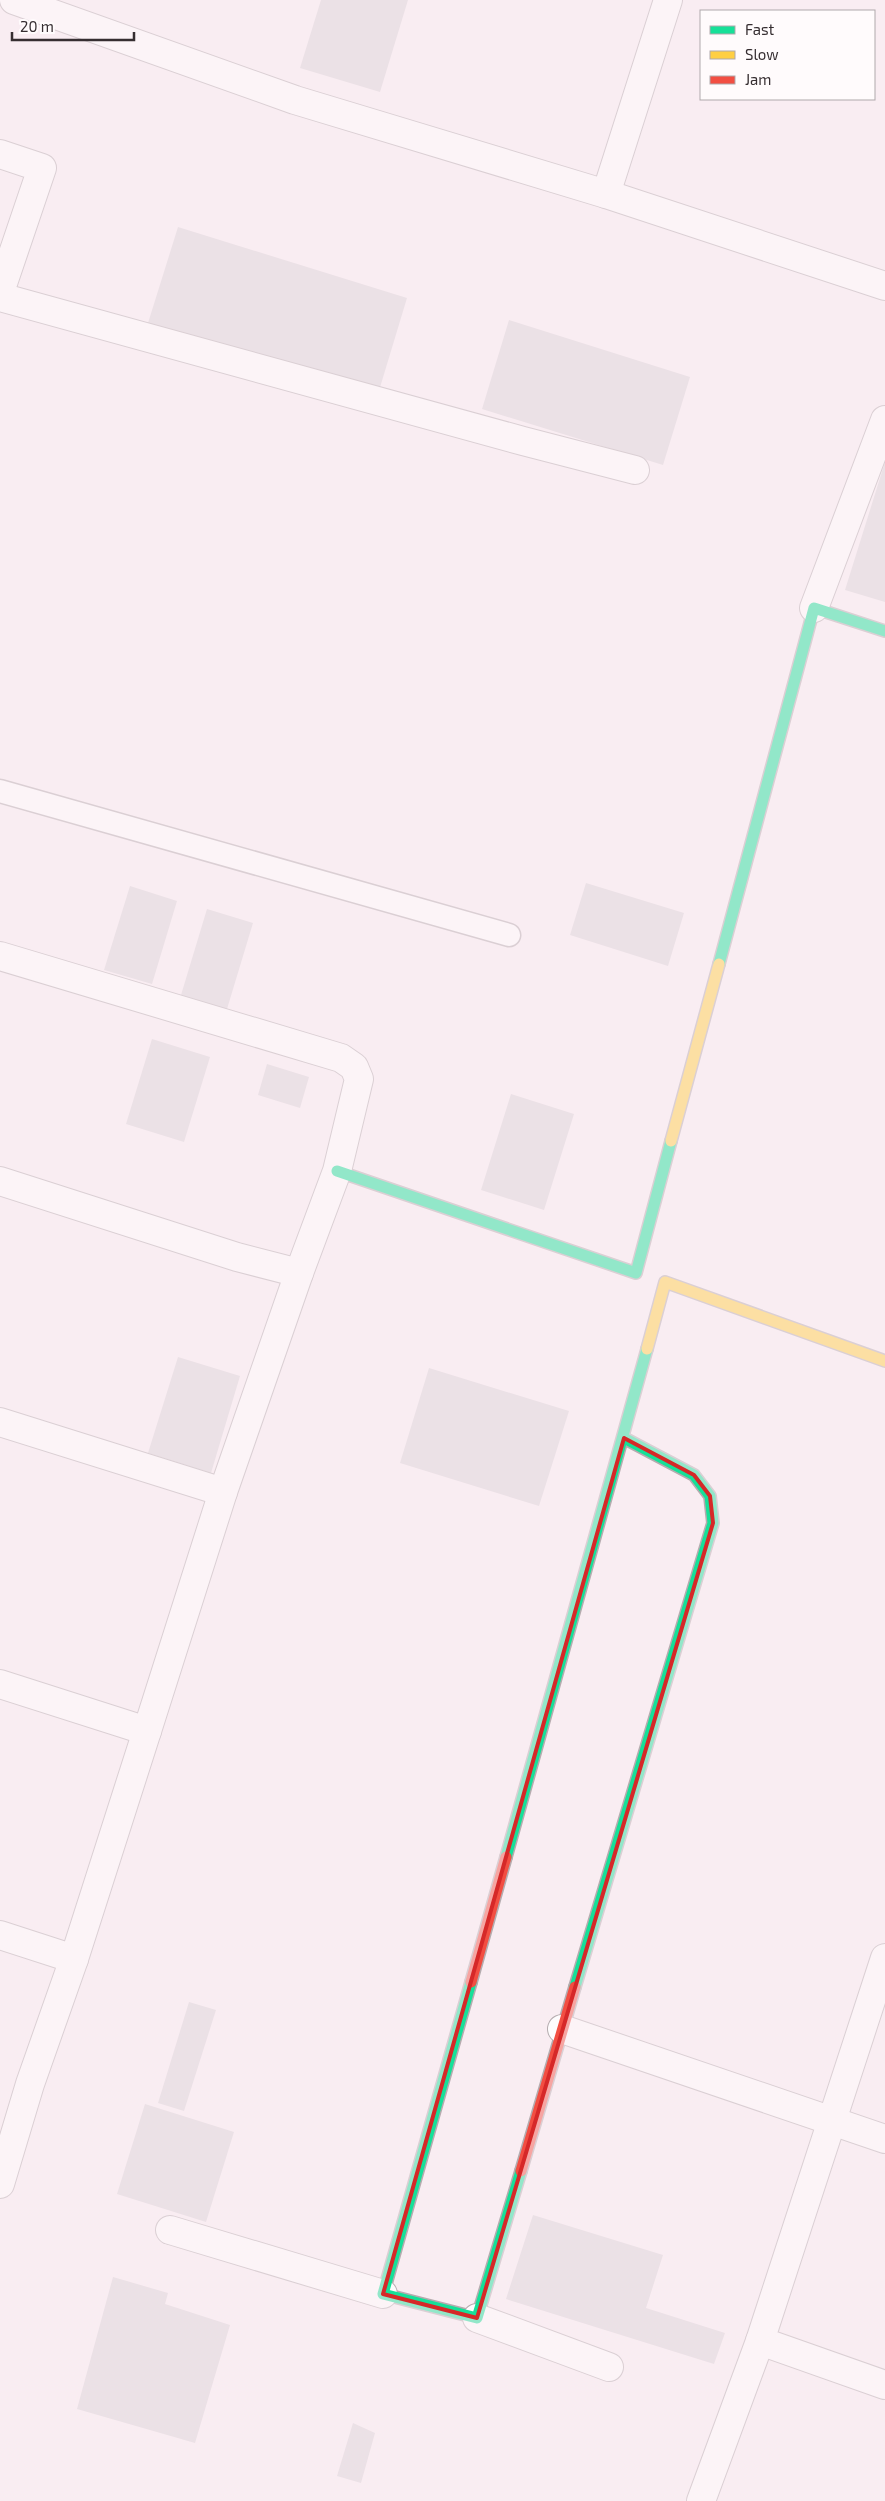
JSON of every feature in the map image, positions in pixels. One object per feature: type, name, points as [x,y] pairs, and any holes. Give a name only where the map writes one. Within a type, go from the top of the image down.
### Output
[{"type":"street","points":[[14,0],[295,100],[606,194],[885,286]]},
{"type":"street","points":[[606,194],[668,0]]},
{"type":"street","points":[[0,154],[42,168],[0,292]]},
{"type":"street","points":[[0,297],[635,470]]},
{"type":"street","points":[[636,1273],[814,608],[885,420]]},
{"type":"street","points":[[814,608],[885,631]]},
{"type":"street","points":[[0,956],[341,1058],[354,1067],[360,1079],[337,1171],[299,1273],[223,1492],[74,1959],[30,2084],[1,2175]]},
{"type":"street","points":[[337,1171],[664,1282],[885,1361]]},
{"type":"street","points":[[0,1181],[237,1257],[299,1273]]},
{"type":"street","points":[[383,2294],[624,1438],[664,1282]]},
{"type":"street","points":[[0,1422],[223,1492]]},
{"type":"street","points":[[477,2318],[713,1523],[710,1496],[694,1475],[624,1438]]},
{"type":"street","points":[[0,1684],[146,1731]]},
{"type":"street","points":[[0,1936],[74,1959]]},
{"type":"street","points":[[701,2501],[760,2341],[885,1958]]},
{"type":"street","points":[[562,2029],[885,2139]]},
{"type":"street","points":[[170,2230],[383,2294],[477,2318],[609,2367]]},
{"type":"street","points":[[760,2341],[885,2385]]},
{"type":"lane","points":[[0,791],[509,935]]},
{"type":"highlighted area","points":[[624,1438],[694,1475],[710,1496],[713,1523],[477,2318],[383,2294]]},
{"type":"building","points":[[321,0],[408,0],[380,92],[300,68]]},
{"type":"building","points":[[178,227],[407,298],[378,394],[148,323]]},
{"type":"building","points":[[509,320],[690,377],[663,465],[482,409]]},
{"type":"building","points":[[885,462],[885,602],[845,590]]},
{"type":"building","points":[[586,883],[684,913],[668,966],[570,935]]},
{"type":"building","points":[[130,886],[177,901],[152,984],[104,970]]},
{"type":"building","points":[[207,909],[253,923],[227,1009],[181,995]]},
{"type":"building","points":[[152,1039],[210,1057],[184,1142],[126,1124]]},
{"type":"building","points":[[267,1064],[309,1077],[300,1108],[258,1095]]},
{"type":"building","points":[[511,1094],[574,1114],[544,1210],[481,1190]]},
{"type":"building","points":[[178,1357],[240,1376],[211,1473],[148,1453]]},
{"type":"building","points":[[429,1368],[569,1411],[539,1506],[400,1463]]},
{"type":"building","points":[[189,2002],[216,2010],[184,2111],[158,2103]]},
{"type":"building","points":[[145,2104],[234,2132],[206,2222],[117,2194]]},
{"type":"building","points":[[533,2215],[663,2255],[646,2308],[725,2333],[714,2364],[506,2299]]},
{"type":"building","points":[[113,2277],[168,2293],[165,2304],[230,2325],[195,2443],[77,2409]]},
{"type":"building","points":[[353,2423],[375,2433],[361,2483],[337,2476]]},
{"type":"traffic: fast","points":[[719,964],[814,608],[885,631]]},
{"type":"traffic: fast","points":[[337,1171],[636,1273],[671,1141]]},
{"type":"traffic: fast","points":[[506,1857],[647,1349]]},
{"type":"traffic: fast","points":[[575,1987],[713,1523],[710,1496],[694,1475],[624,1438]]},
{"type":"traffic: fast","points":[[471,1982],[383,2294],[477,2318],[521,2171]]},
{"type":"traffic: slow","points":[[671,1141],[719,964]]},
{"type":"traffic: slow","points":[[647,1349],[665,1282],[885,1361]]},
{"type":"traffic: jam","points":[[471,1982],[506,1857]]},
{"type":"traffic: jam","points":[[521,2171],[575,1987]]}]
